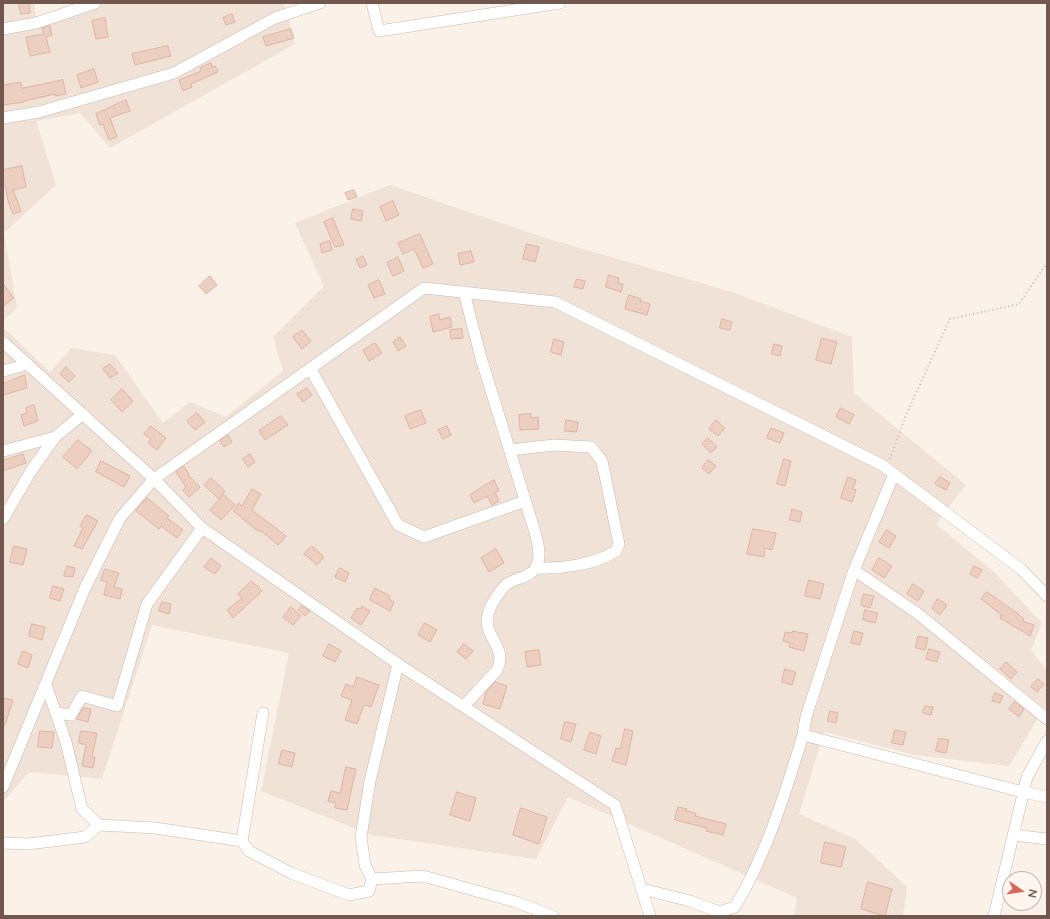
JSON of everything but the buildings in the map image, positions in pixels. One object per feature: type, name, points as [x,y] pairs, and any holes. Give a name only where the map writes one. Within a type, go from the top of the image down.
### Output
[{"type":"street","points":[[3,29],[36,23],[95,3]]},
{"type":"street","points":[[3,118],[39,112],[174,73],[276,18],[320,3]]},
{"type":"street","points":[[372,3],[379,31],[560,3]]},
{"type":"street","points":[[3,787],[46,685],[84,588],[120,518],[154,479],[424,288],[555,302],[890,471],[1021,569],[1047,596]]},
{"type":"street","points":[[464,292],[481,358],[535,532],[538,552],[538,563],[531,574],[506,585],[492,605],[486,625],[500,652],[500,663],[497,670],[464,706]]},
{"type":"street","points":[[3,342],[154,479],[202,528],[398,664],[615,805],[650,916]]},
{"type":"street","points":[[3,371],[28,364]]},
{"type":"street","points":[[310,368],[398,526],[424,537],[525,501]]},
{"type":"street","points":[[3,519],[31,471],[55,437],[82,414]]},
{"type":"street","points":[[3,451],[55,437]]},
{"type":"street","points":[[510,450],[554,444],[591,447],[602,461],[619,544],[616,551],[604,559],[551,568],[535,568]]},
{"type":"street","points":[[642,889],[690,901],[719,912],[735,907],[759,864],[784,798],[806,717],[854,570],[890,471]]},
{"type":"street","points":[[56,712],[72,715],[82,696],[117,706],[147,604],[202,528]]},
{"type":"street","points":[[854,570],[917,613],[1047,719]]},
{"type":"street","points":[[263,713],[242,841],[249,852],[291,873],[349,895],[370,891],[372,879],[364,865],[361,837],[370,781],[398,664]]},
{"type":"street","points":[[46,685],[66,742],[82,809],[99,824],[155,828],[242,841]]},
{"type":"street","points":[[802,735],[1023,792],[1047,796]]},
{"type":"street","points":[[994,916],[1027,777],[1047,741]]},
{"type":"street","points":[[3,843],[28,844],[85,837],[99,824]]},
{"type":"street","points":[[1013,835],[1047,838]]},
{"type":"street","points":[[372,879],[423,876],[516,902],[553,916]]},
{"type":"path","points":[[890,471],[906,415],[950,319],[1019,304],[1047,263]]},
{"type":"shaded area","points":[[3,3],[34,3],[36,17],[94,3],[284,3],[295,44],[110,148],[80,113],[36,121],[56,185],[4,233],[17,308],[3,321]]},
{"type":"shaded area","points":[[390,185],[542,237],[732,292],[852,337],[854,393],[966,485],[936,524],[994,572],[1042,623],[1031,650],[1047,671],[1047,703],[1009,766],[915,755],[824,732],[799,814],[854,838],[907,887],[903,916],[794,916],[797,898],[568,797],[536,859],[371,835],[261,791],[289,653],[152,625],[102,779],[29,772],[3,802],[3,327],[50,372],[71,348],[115,355],[163,423],[190,402],[226,417],[283,371],[273,337],[324,286],[295,223]]}]
